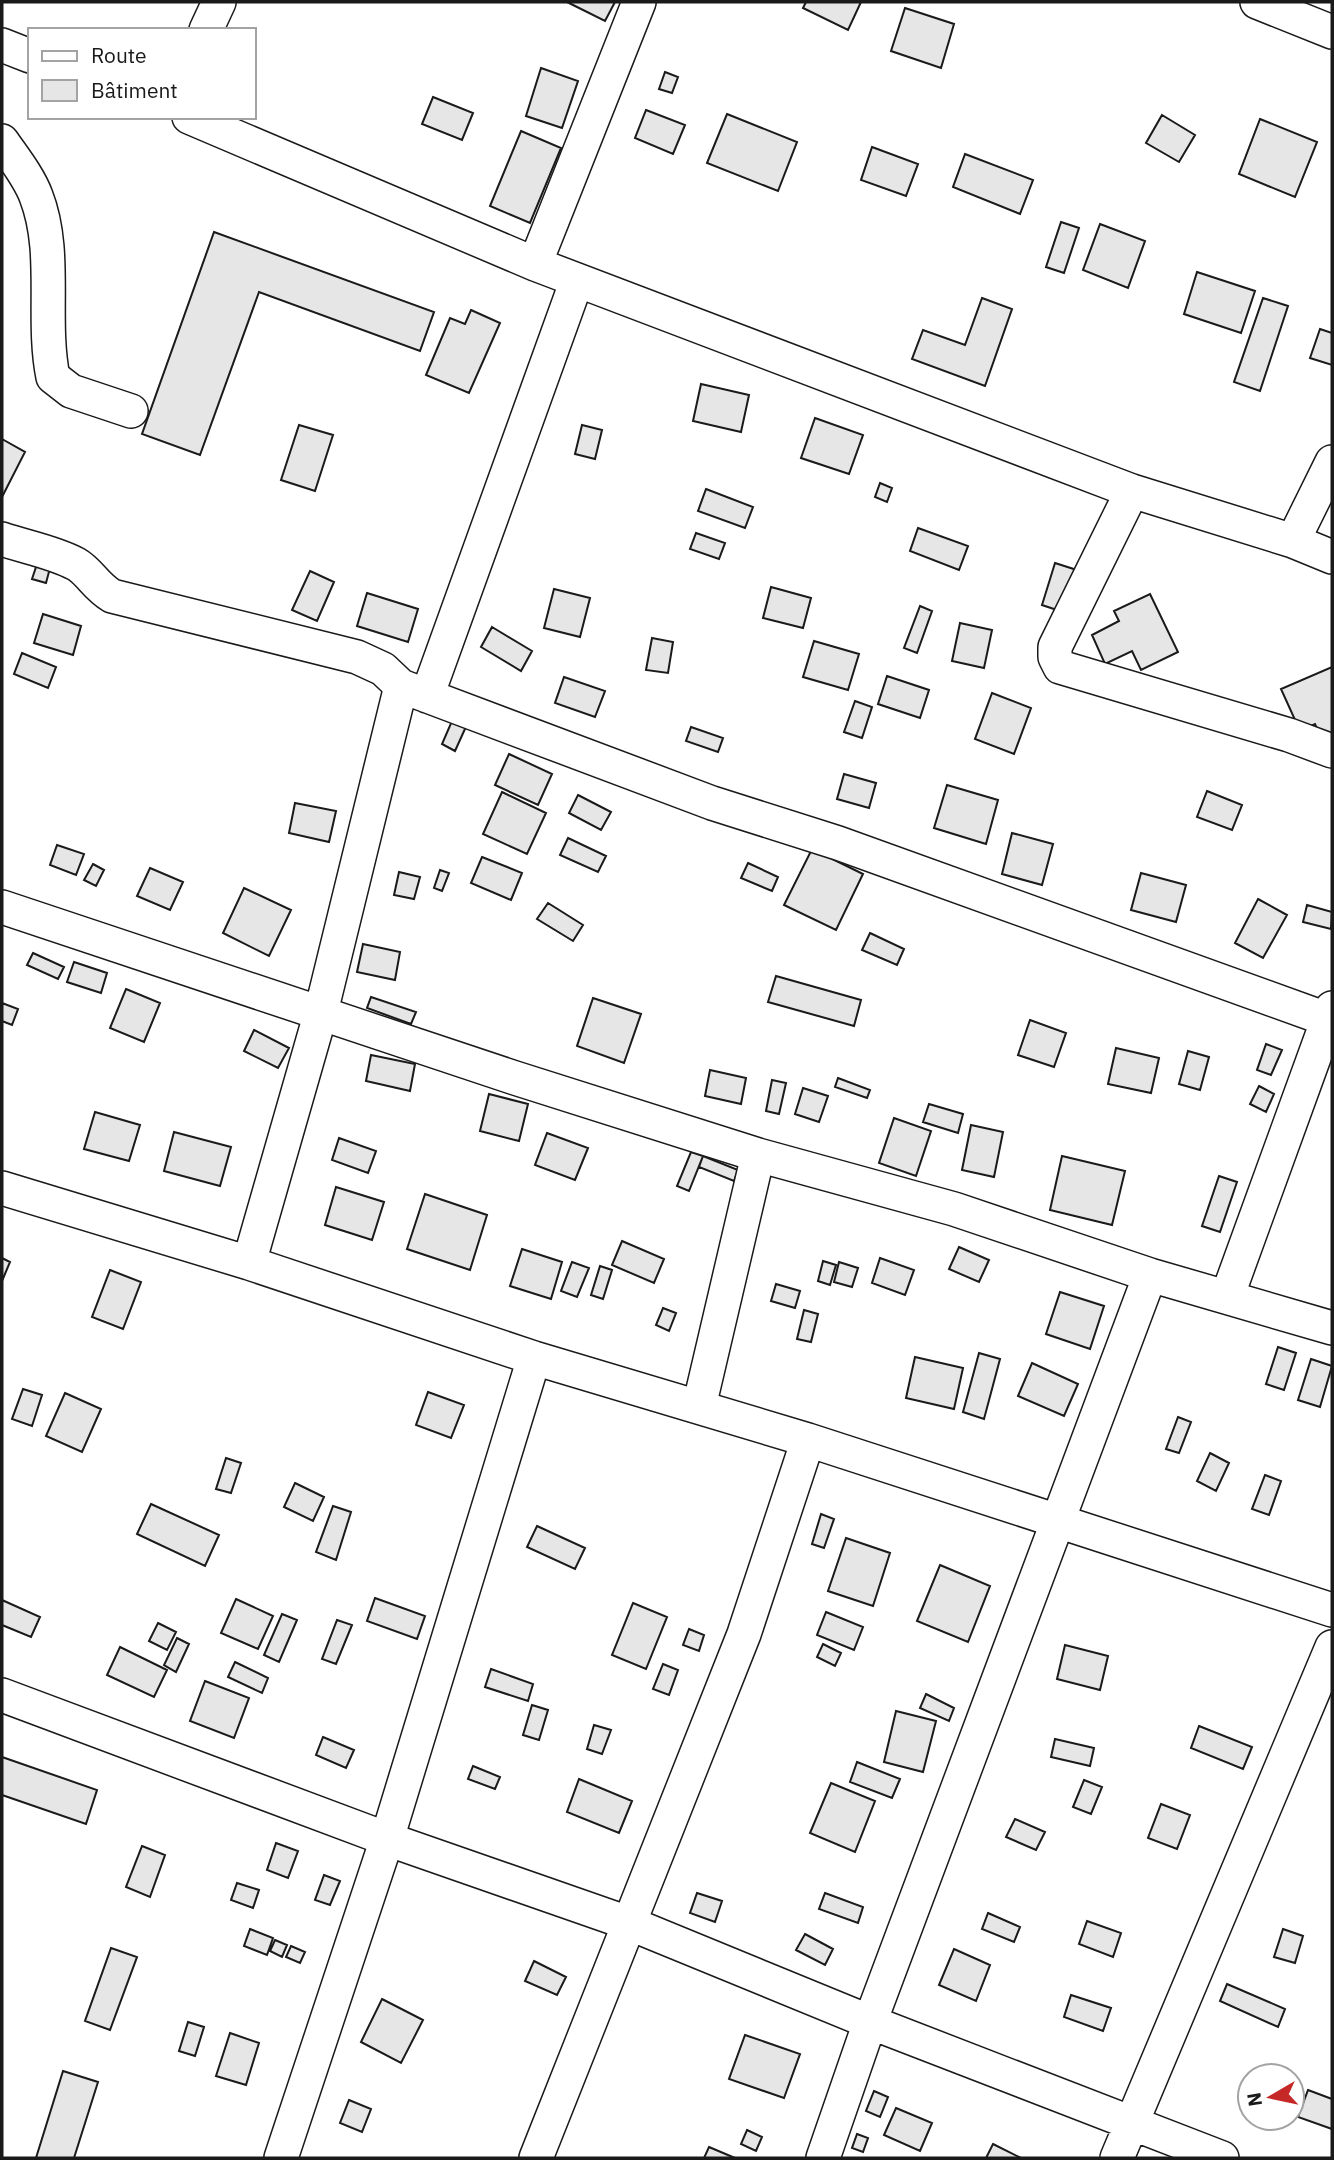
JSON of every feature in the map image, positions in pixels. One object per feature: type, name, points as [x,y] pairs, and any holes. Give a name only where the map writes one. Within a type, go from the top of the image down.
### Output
[{"type":"street","points":[[207,28],[219,2]]},
{"type":"street","points":[[535,264],[639,2]]},
{"type":"street","points":[[1257,2],[1332,32]]},
{"type":"street","points":[[2,45],[28,55]]},
{"type":"street","points":[[194,119],[535,264],[1132,491],[1293,541],[1332,556]]},
{"type":"street","points":[[2,141],[36,195],[47,246],[46,323],[53,377],[71,391],[131,411]]},
{"type":"street","points":[[249,1263],[414,691],[577,280]]},
{"type":"street","points":[[1293,541],[1332,461]]},
{"type":"street","points":[[1132,491],[1055,647],[1055,657],[1060,667],[1289,735],[1332,751]]},
{"type":"street","points":[[2,539],[74,563],[85,570],[96,587],[112,596],[357,657],[383,669],[414,691],[712,803],[838,843],[1331,1016],[1227,1297]]},
{"type":"street","points":[[2,907],[515,1078],[758,1155],[954,1209],[1150,1275],[1332,1328]]},
{"type":"street","points":[[699,1407],[758,1155]]},
{"type":"street","points":[[2,1188],[249,1263],[534,1357],[808,1440],[1332,1610]]},
{"type":"street","points":[[822,2158],[870,2022],[1150,1275]]},
{"type":"street","points":[[281,2158],[387,1839],[534,1357]]},
{"type":"street","points":[[536,2158],[744,1634],[808,1440]]},
{"type":"street","points":[[1117,2158],[1332,1647]]},
{"type":"street","points":[[2,1695],[387,1839],[631,1924],[870,2022],[1222,2158]]},
{"type":"building","points":[[567,2],[615,2],[605,21]]},
{"type":"building","points":[[806,2],[861,2],[848,30],[803,8]]},
{"type":"building","points":[[905,8],[954,24],[941,68],[891,51]]},
{"type":"building","points":[[541,68],[578,81],[562,128],[526,116]]},
{"type":"building","points":[[665,72],[678,77],[672,93],[659,89]]},
{"type":"building","points":[[433,97],[473,113],[462,140],[422,124]]},
{"type":"building","points":[[646,110],[685,125],[673,154],[635,138]]},
{"type":"building","points":[[727,114],[797,142],[778,191],[707,163]]},
{"type":"building","points":[[1162,115],[1195,135],[1179,162],[1146,143]]},
{"type":"building","points":[[1260,119],[1317,142],[1295,197],[1239,174]]},
{"type":"building","points":[[521,131],[561,148],[530,223],[490,206]]},
{"type":"building","points":[[872,147],[918,164],[906,196],[861,180]]},
{"type":"building","points":[[965,154],[1033,180],[1020,214],[953,187]]},
{"type":"building","points":[[1061,222],[1079,228],[1064,273],[1046,267]]},
{"type":"building","points":[[1100,224],[1145,241],[1128,288],[1083,270]]},
{"type":"building","points":[[214,232],[434,312],[420,351],[259,292],[200,455],[142,434]]},
{"type":"building","points":[[1197,272],[1255,291],[1241,333],[1184,314]]},
{"type":"building","points":[[982,298],[1012,309],[985,386],[912,359],[923,330],[965,345]]},
{"type":"building","points":[[1263,298],[1288,306],[1260,391],[1234,382]]},
{"type":"building","points":[[471,310],[500,323],[469,393],[426,375],[450,318],[465,324]]},
{"type":"building","points":[[1320,329],[1332,333],[1332,365],[1310,358]]},
{"type":"building","points":[[701,384],[749,395],[741,432],[693,421]]},
{"type":"building","points":[[815,418],[863,435],[849,474],[801,458]]},
{"type":"building","points":[[299,425],[333,435],[315,491],[281,480]]},
{"type":"building","points":[[582,425],[602,430],[595,459],[575,454]]},
{"type":"building","points":[[2,439],[25,452],[2,497]]},
{"type":"building","points":[[880,483],[892,488],[887,502],[875,497]]},
{"type":"building","points":[[706,489],[753,507],[745,528],[698,511]]},
{"type":"building","points":[[918,528],[968,546],[959,570],[910,551]]},
{"type":"building","points":[[696,533],[725,543],[719,559],[690,549]]},
{"type":"building","points":[[1055,563],[1083,572],[1069,614],[1042,605]]},
{"type":"building","points":[[37,564],[50,568],[46,583],[32,579]]},
{"type":"building","points":[[310,571],[334,582],[317,621],[292,610]]},
{"type":"building","points":[[771,587],[811,598],[803,628],[763,618]]},
{"type":"building","points":[[554,589],[590,598],[580,637],[544,628]]},
{"type":"building","points":[[367,593],[418,609],[408,642],[357,626]]},
{"type":"building","points":[[1150,594],[1178,652],[1141,670],[1132,651],[1105,664],[1092,635],[1119,621],[1114,611]]},
{"type":"building","points":[[920,606],[932,611],[917,653],[904,648]]},
{"type":"building","points":[[43,614],[81,626],[73,655],[34,643]]},
{"type":"building","points":[[960,623],[992,630],[984,668],[952,661]]},
{"type":"building","points":[[492,627],[532,651],[521,671],[481,647]]},
{"type":"building","points":[[652,638],[673,642],[668,673],[646,670]]},
{"type":"building","points":[[814,641],[859,654],[848,690],[803,677]]},
{"type":"building","points":[[22,653],[56,667],[48,688],[14,674]]},
{"type":"building","points":[[1332,667],[1332,738],[1323,742],[1315,724],[1300,731],[1281,689]]},
{"type":"building","points":[[887,676],[929,690],[920,718],[878,704]]},
{"type":"building","points":[[564,677],[605,691],[595,717],[555,703]]},
{"type":"building","points":[[992,693],[1031,708],[1014,754],[975,739]]},
{"type":"building","points":[[855,701],[872,707],[862,738],[844,732]]},
{"type":"building","points":[[455,714],[469,720],[455,751],[442,744]]},
{"type":"building","points":[[691,727],[723,738],[718,752],[686,741]]},
{"type":"building","points":[[509,754],[552,774],[538,805],[495,785]]},
{"type":"building","points":[[844,774],[876,783],[869,808],[837,799]]},
{"type":"building","points":[[947,785],[998,800],[986,844],[934,828]]},
{"type":"building","points":[[1207,791],[1242,805],[1232,830],[1197,817]]},
{"type":"building","points":[[502,792],[546,813],[527,854],[483,834]]},
{"type":"building","points":[[578,795],[611,812],[601,830],[569,813]]},
{"type":"building","points":[[295,803],[336,811],[329,842],[289,833]]},
{"type":"building","points":[[1012,833],[1053,844],[1042,885],[1002,874]]},
{"type":"building","points":[[568,838],[606,856],[598,872],[560,855]]},
{"type":"building","points":[[57,845],[84,854],[76,875],[50,865]]},
{"type":"building","points":[[812,849],[863,874],[836,930],[784,905]]},
{"type":"building","points":[[482,857],[522,873],[511,900],[471,883]]},
{"type":"building","points":[[748,863],[778,877],[772,891],[741,878]]},
{"type":"building","points":[[93,864],[104,870],[96,886],[84,880]]},
{"type":"building","points":[[150,868],[183,882],[170,910],[137,896]]},
{"type":"building","points":[[440,870],[449,873],[442,891],[434,888]]},
{"type":"building","points":[[399,872],[420,877],[414,899],[394,895]]},
{"type":"building","points":[[1141,873],[1186,885],[1176,922],[1131,910]]},
{"type":"building","points":[[244,888],[291,910],[269,956],[223,933]]},
{"type":"building","points":[[1258,899],[1287,915],[1263,958],[1235,943]]},
{"type":"building","points":[[548,903],[583,925],[573,941],[537,919]]},
{"type":"building","points":[[1307,905],[1332,912],[1331,929],[1303,922]]},
{"type":"building","points":[[870,933],[904,949],[897,965],[862,950]]},
{"type":"building","points":[[363,944],[400,952],[395,980],[357,972]]},
{"type":"building","points":[[33,953],[64,967],[58,979],[27,965]]},
{"type":"building","points":[[74,962],[107,973],[101,993],[67,982]]},
{"type":"building","points":[[776,976],[861,1000],[854,1026],[768,1002]]},
{"type":"building","points":[[126,989],[160,1003],[144,1042],[110,1028]]},
{"type":"building","points":[[371,997],[416,1012],[411,1024],[367,1008]]},
{"type":"building","points":[[593,998],[641,1014],[624,1063],[577,1046]]},
{"type":"building","points":[[2,1003],[18,1009],[12,1025],[2,1021]]},
{"type":"building","points":[[1030,1020],[1066,1033],[1054,1067],[1018,1055]]},
{"type":"building","points":[[254,1030],[289,1048],[278,1068],[244,1051]]},
{"type":"building","points":[[1266,1044],[1282,1050],[1271,1075],[1257,1070]]},
{"type":"building","points":[[1116,1048],[1159,1058],[1151,1093],[1108,1084]]},
{"type":"building","points":[[1188,1051],[1209,1057],[1200,1090],[1179,1084]]},
{"type":"building","points":[[371,1055],[415,1064],[410,1091],[366,1081]]},
{"type":"building","points":[[710,1070],[746,1078],[741,1104],[705,1096]]},
{"type":"building","points":[[838,1078],[870,1090],[867,1098],[835,1087]]},
{"type":"building","points":[[772,1080],[786,1083],[779,1114],[766,1111]]},
{"type":"building","points":[[1259,1086],[1274,1094],[1266,1112],[1250,1104]]},
{"type":"building","points":[[803,1088],[828,1096],[819,1122],[795,1114]]},
{"type":"building","points":[[489,1094],[528,1104],[519,1141],[480,1131]]},
{"type":"building","points":[[929,1104],[963,1114],[958,1133],[923,1122]]},
{"type":"building","points":[[95,1112],[140,1125],[129,1161],[84,1149]]},
{"type":"building","points":[[894,1118],[931,1131],[916,1176],[879,1163]]},
{"type":"building","points":[[971,1125],[1003,1132],[994,1177],[962,1170]]},
{"type":"building","points":[[174,1132],[231,1147],[220,1186],[164,1171]]},
{"type":"building","points":[[547,1133],[588,1148],[575,1180],[535,1165]]},
{"type":"building","points":[[339,1138],[376,1151],[368,1173],[332,1160]]},
{"type":"building","points":[[691,1152],[703,1156],[689,1191],[677,1186]]},
{"type":"building","points":[[703,1156],[738,1170],[734,1181],[699,1167]]},
{"type":"building","points":[[1062,1156],[1125,1171],[1112,1225],[1050,1210]]},
{"type":"building","points":[[1219,1176],[1237,1182],[1220,1232],[1202,1226]]},
{"type":"building","points":[[336,1187],[384,1202],[372,1240],[325,1225]]},
{"type":"building","points":[[425,1194],[487,1215],[470,1270],[407,1249]]},
{"type":"building","points":[[622,1241],[664,1259],[654,1283],[612,1265]]},
{"type":"building","points":[[959,1247],[989,1260],[979,1282],[949,1269]]},
{"type":"building","points":[[522,1249],[562,1262],[551,1299],[510,1286]]},
{"type":"building","points":[[2,1258],[10,1262],[2,1281]]},
{"type":"building","points":[[880,1258],[914,1270],[905,1295],[872,1283]]},
{"type":"building","points":[[823,1261],[836,1265],[830,1285],[818,1281]]},
{"type":"building","points":[[572,1262],[589,1268],[577,1297],[561,1291]]},
{"type":"building","points":[[839,1262],[858,1268],[852,1287],[834,1282]]},
{"type":"building","points":[[600,1266],[612,1270],[603,1299],[591,1295]]},
{"type":"building","points":[[110,1270],[141,1282],[123,1329],[92,1317]]},
{"type":"building","points":[[776,1284],[800,1291],[795,1308],[771,1301]]},
{"type":"building","points":[[1060,1292],[1104,1306],[1090,1349],[1046,1334]]},
{"type":"building","points":[[663,1308],[676,1313],[669,1331],[656,1325]]},
{"type":"building","points":[[804,1310],[818,1314],[811,1342],[797,1339]]},
{"type":"building","points":[[1278,1347],[1296,1353],[1284,1390],[1266,1384]]},
{"type":"building","points":[[979,1353],[1000,1359],[984,1419],[963,1412]]},
{"type":"building","points":[[915,1357],[963,1368],[954,1409],[906,1398]]},
{"type":"building","points":[[1311,1359],[1332,1366],[1320,1407],[1298,1400]]},
{"type":"building","points":[[1032,1363],[1078,1384],[1064,1416],[1018,1396]]},
{"type":"building","points":[[23,1389],[42,1395],[32,1426],[12,1419]]},
{"type":"building","points":[[428,1392],[464,1405],[451,1438],[416,1425]]},
{"type":"building","points":[[65,1393],[101,1409],[82,1452],[46,1436]]},
{"type":"building","points":[[1178,1417],[1191,1422],[1179,1453],[1166,1449]]},
{"type":"building","points":[[1210,1453],[1229,1463],[1216,1491],[1197,1481]]},
{"type":"building","points":[[226,1458],[241,1463],[231,1493],[216,1489]]},
{"type":"building","points":[[1265,1475],[1281,1481],[1269,1515],[1252,1509]]},
{"type":"building","points":[[295,1483],[324,1497],[313,1521],[284,1507]]},
{"type":"building","points":[[151,1504],[219,1535],[205,1566],[137,1534]]},
{"type":"building","points":[[333,1506],[351,1512],[336,1560],[316,1552]]},
{"type":"building","points":[[821,1514],[834,1519],[824,1548],[812,1544]]},
{"type":"building","points":[[537,1526],[585,1548],[575,1569],[527,1547]]},
{"type":"building","points":[[846,1538],[890,1553],[873,1606],[828,1591]]},
{"type":"building","points":[[940,1565],[990,1586],[968,1642],[917,1621]]},
{"type":"building","points":[[375,1598],[425,1616],[417,1639],[367,1621]]},
{"type":"building","points":[[236,1599],[273,1616],[258,1649],[221,1633]]},
{"type":"building","points":[[2,1600],[40,1617],[31,1637],[2,1625]]},
{"type":"building","points":[[633,1603],[667,1617],[646,1669],[612,1655]]},
{"type":"building","points":[[826,1612],[863,1627],[854,1650],[817,1635]]},
{"type":"building","points":[[282,1614],[297,1620],[279,1662],[264,1655]]},
{"type":"building","points":[[337,1620],[352,1625],[336,1664],[322,1659]]},
{"type":"building","points":[[158,1623],[176,1632],[167,1650],[149,1641]]},
{"type":"building","points":[[689,1629],[704,1635],[699,1651],[683,1645]]},
{"type":"building","points":[[177,1638],[189,1644],[176,1672],[164,1665]]},
{"type":"building","points":[[823,1644],[841,1653],[835,1666],[817,1657]]},
{"type":"building","points":[[1065,1645],[1108,1656],[1100,1690],[1057,1679]]},
{"type":"building","points":[[120,1647],[167,1670],[154,1697],[107,1675]]},
{"type":"building","points":[[235,1662],[268,1678],[262,1693],[228,1677]]},
{"type":"building","points":[[663,1664],[678,1670],[669,1695],[653,1689]]},
{"type":"building","points":[[491,1669],[533,1684],[528,1701],[485,1687]]},
{"type":"building","points":[[205,1681],[249,1698],[234,1738],[190,1721]]},
{"type":"building","points":[[926,1694],[954,1708],[949,1721],[920,1708]]},
{"type":"building","points":[[532,1705],[548,1710],[539,1740],[523,1735]]},
{"type":"building","points":[[896,1711],[936,1721],[923,1772],[884,1762]]},
{"type":"building","points":[[594,1725],[611,1730],[602,1754],[587,1749]]},
{"type":"building","points":[[1199,1726],[1252,1747],[1243,1769],[1191,1748]]},
{"type":"building","points":[[323,1737],[354,1750],[346,1768],[316,1755]]},
{"type":"building","points":[[1055,1739],[1094,1748],[1090,1766],[1051,1757]]},
{"type":"building","points":[[2,1757],[97,1790],[86,1824],[2,1795]]},
{"type":"building","points":[[857,1762],[900,1779],[892,1798],[850,1782]]},
{"type":"building","points":[[473,1766],[500,1777],[495,1789],[468,1779]]},
{"type":"building","points":[[579,1779],[632,1801],[619,1833],[567,1812]]},
{"type":"building","points":[[1084,1780],[1102,1787],[1091,1814],[1073,1807]]},
{"type":"building","points":[[831,1783],[875,1801],[855,1852],[810,1833]]},
{"type":"building","points":[[1161,1804],[1190,1815],[1177,1849],[1148,1838]]},
{"type":"building","points":[[1015,1819],[1045,1832],[1036,1850],[1006,1837]]},
{"type":"building","points":[[276,1843],[298,1851],[288,1878],[267,1870]]},
{"type":"building","points":[[142,1846],[165,1855],[150,1897],[126,1887]]},
{"type":"building","points":[[324,1875],[340,1881],[330,1905],[315,1900]]},
{"type":"building","points":[[237,1883],[259,1890],[253,1908],[231,1900]]},
{"type":"building","points":[[697,1893],[722,1901],[715,1922],[690,1913]]},
{"type":"building","points":[[825,1893],[863,1907],[858,1923],[819,1909]]},
{"type":"building","points":[[988,1913],[1020,1927],[1014,1942],[982,1929]]},
{"type":"building","points":[[1087,1921],[1121,1933],[1113,1957],[1079,1944]]},
{"type":"building","points":[[250,1929],[273,1938],[267,1955],[244,1946]]},
{"type":"building","points":[[1283,1929],[1303,1936],[1295,1963],[1274,1957]]},
{"type":"building","points":[[805,1934],[833,1949],[825,1965],[796,1950]]},
{"type":"building","points":[[275,1940],[287,1945],[282,1957],[270,1951]]},
{"type":"building","points":[[291,1946],[305,1952],[300,1963],[286,1957]]},
{"type":"building","points":[[111,1948],[137,1957],[110,2030],[85,2021]]},
{"type":"building","points":[[954,1949],[990,1965],[976,2001],[939,1985]]},
{"type":"building","points":[[534,1961],[566,1977],[557,1995],[525,1981]]},
{"type":"building","points":[[1227,1984],[1285,2009],[1278,2027],[1220,2001]]},
{"type":"building","points":[[1071,1995],[1111,2008],[1103,2031],[1064,2017]]},
{"type":"building","points":[[382,1999],[423,2020],[401,2063],[361,2042]]},
{"type":"building","points":[[188,2022],[204,2027],[195,2056],[179,2051]]},
{"type":"building","points":[[230,2033],[259,2043],[246,2085],[216,2076]]},
{"type":"building","points":[[745,2035],[800,2054],[784,2098],[729,2079]]},
{"type":"building","points":[[63,2071],[98,2082],[74,2158],[36,2158]]},
{"type":"building","points":[[1308,2090],[1332,2099],[1332,2129],[1306,2120]]},
{"type":"building","points":[[874,2091],[888,2097],[880,2117],[866,2111]]},
{"type":"building","points":[[349,2100],[371,2109],[362,2132],[340,2123]]},
{"type":"building","points":[[896,2108],[932,2123],[920,2151],[884,2135]]},
{"type":"building","points":[[747,2130],[762,2137],[756,2151],[741,2144]]},
{"type":"building","points":[[857,2134],[868,2138],[863,2152],[852,2148]]},
{"type":"building","points":[[993,2144],[1021,2158],[986,2158]]},
{"type":"building","points":[[709,2147],[735,2158],[704,2158]]}]
